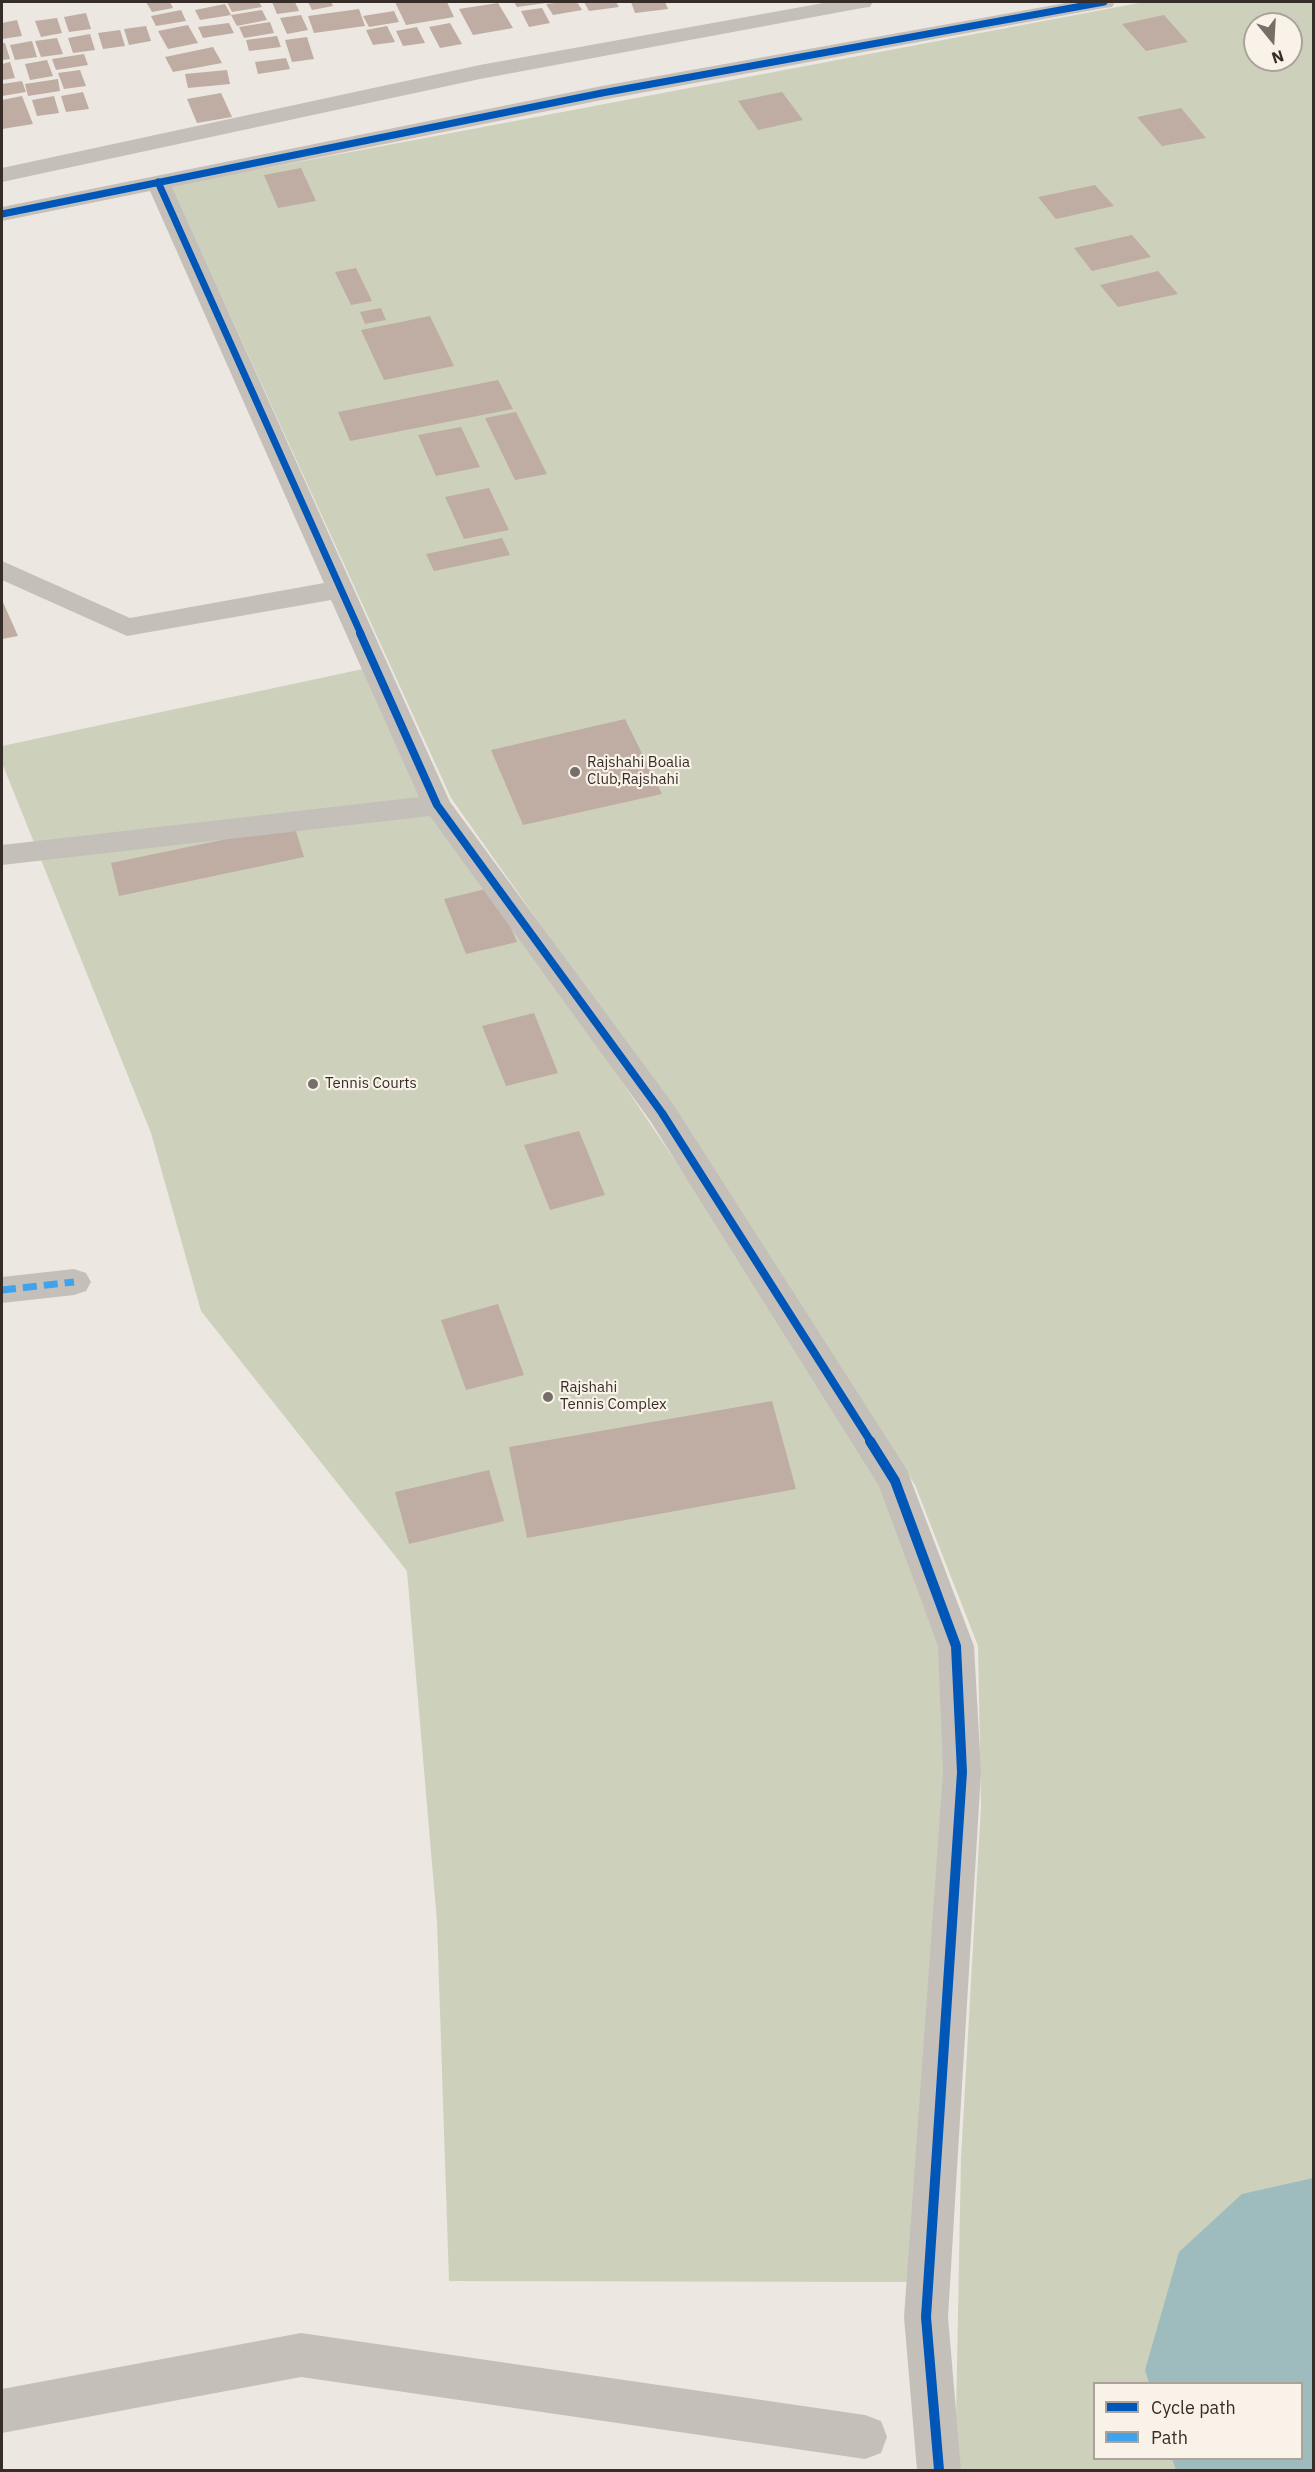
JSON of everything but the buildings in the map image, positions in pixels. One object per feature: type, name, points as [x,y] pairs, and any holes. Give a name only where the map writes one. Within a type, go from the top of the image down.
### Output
[{"type":"street","points":[[2,175],[480,72],[862,2]]},
{"type":"street","points":[[2,214],[602,93],[1104,2]]},
{"type":"street","points":[[158,182],[437,805],[662,1113],[895,1481],[956,1646],[962,1772],[926,2317],[939,2470]]},
{"type":"street","points":[[2,570],[127,627],[342,589]]},
{"type":"street","points":[[2,855],[437,805]]},
{"type":"street","points":[[2,1290],[74,1282]]},
{"type":"street","points":[[2,2411],[301,2355],[865,2437]]},
{"type":"green space","points":[[1144,2],[1313,2],[1313,2470],[955,2470],[961,2158],[981,1806],[978,1646],[915,1485],[693,1140],[451,798],[171,186]]},
{"type":"green space","name":"Rajshahi Tennis Complex","points":[[363,669],[539,959],[740,1257],[881,1483],[944,1642],[953,1765],[915,2282],[449,2281],[437,1922],[407,1571],[201,1311],[151,1133],[2,763],[2,746]]},
{"type":"water","points":[[1313,2178],[1313,2470],[1176,2470],[1172,2460],[1303,2460],[1303,2382],[1149,2382],[1145,2370],[1179,2252],[1242,2194]]},
{"type":"marked path","points":[[2,1290],[74,1282]]},
{"type":"cycle path","points":[[2,214],[602,93],[1104,2]]},
{"type":"cycle path","points":[[158,182],[437,805],[662,1113],[895,1481],[956,1646],[962,1772],[926,2317],[939,2470]]},
{"type":"place","name":"Rajshahi Boalia Club,Rajshahi","points":[[575,772]]},
{"type":"place","name":"Tennis Courts","points":[[313,1084]]},
{"type":"place","name":"Rajshahi Tennis Complex","points":[[548,1397]]}]
